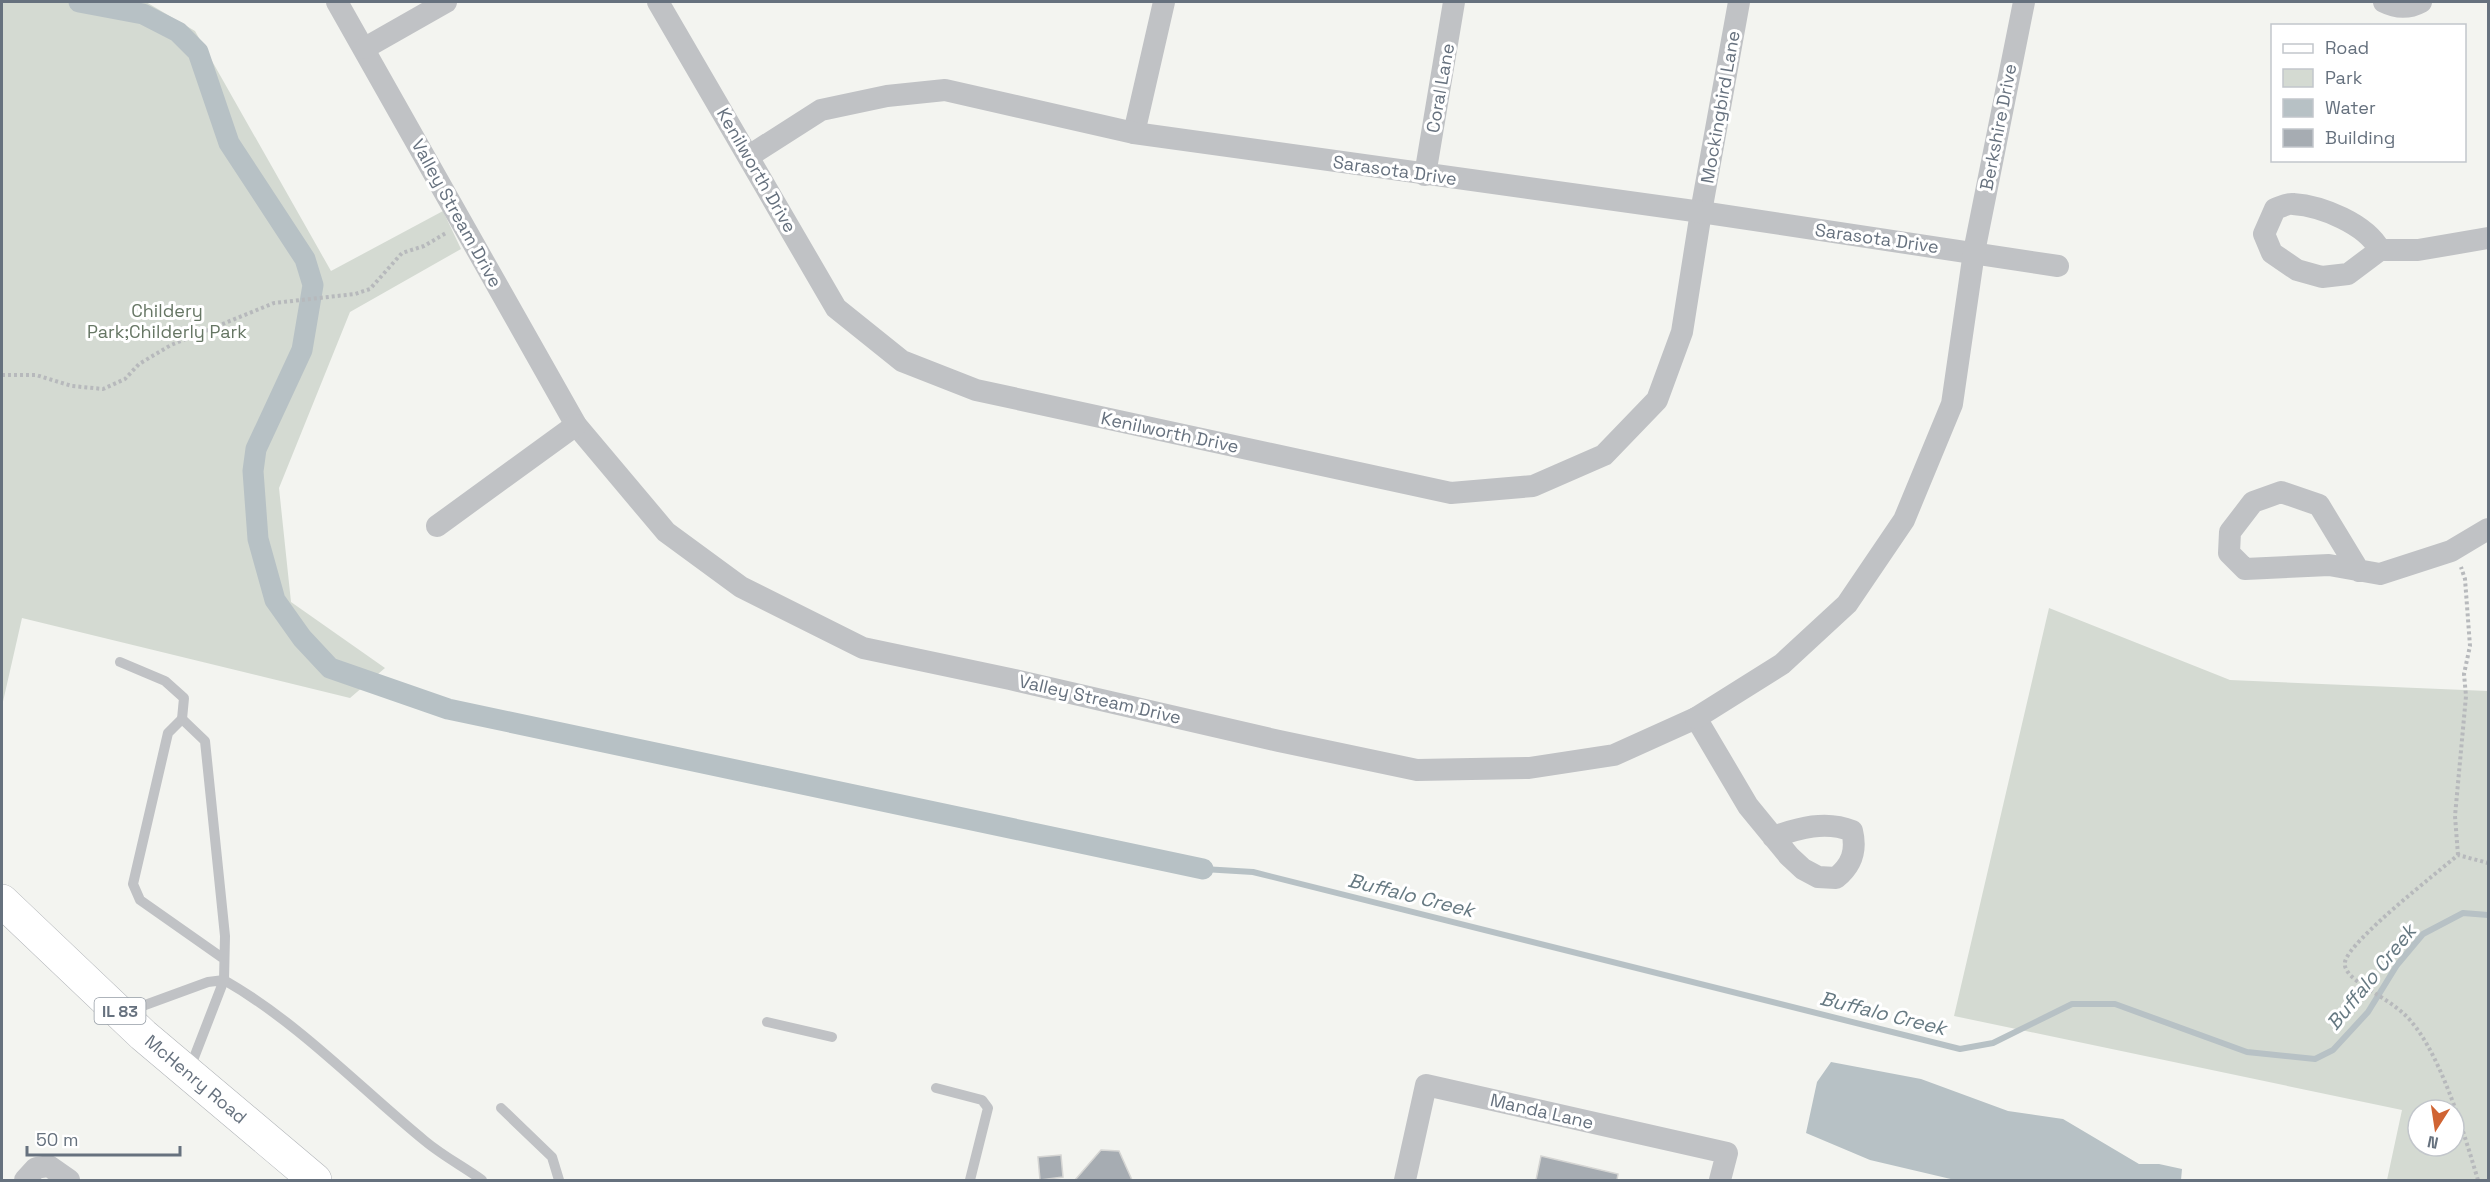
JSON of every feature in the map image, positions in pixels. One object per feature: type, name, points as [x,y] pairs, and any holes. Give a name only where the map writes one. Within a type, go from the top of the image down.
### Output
[{"type":"main road","name":"McHenry Road","points":[[2,901],[143,1035],[189,1071],[315,1180]]},
{"type":"street","name":"Valley Stream Drive","points":[[337,2],[576,425],[666,532],[741,587],[863,648],[1010,678],[1279,741],[1417,770],[1529,768],[1614,755],[1696,718],[1782,664],[1847,604],[1904,520],[1952,404],[1974,252]]},
{"type":"street","points":[[365,48],[446,2]]},
{"type":"street","name":"Kenilworth Drive","points":[[658,2],[836,308],[902,361],[976,390],[1451,493],[1533,486],[1604,455],[1656,400],[1682,332],[1701,212]]},
{"type":"street","points":[[1134,133],[1164,2]]},
{"type":"street","name":"Coral Lane","points":[[1425,175],[1454,2]]},
{"type":"street","name":"Mockingbird Lane","points":[[1701,212],[1739,2]]},
{"type":"street","name":"Berkshire Drive","points":[[1974,252],[2024,2]]},
{"type":"street","points":[[2384,2],[2396,7],[2413,6],[2421,2]]},
{"type":"street","name":"Sarasota Drive","points":[[748,156],[821,110],[887,96],[945,90],[1134,133],[1701,212],[2058,266]]},
{"type":"street","points":[[2380,250],[2374,239],[2352,224],[2321,210],[2291,203],[2275,209],[2264,234],[2272,253],[2297,270],[2322,277],[2348,274],[2380,250],[2418,250],[2488,238]]},
{"type":"street","points":[[437,526],[576,425]]},
{"type":"street","points":[[2359,571],[2319,505],[2281,492],[2253,502],[2230,532],[2229,553],[2245,570],[2329,565],[2359,571],[2380,574],[2454,549],[2488,529]]},
{"type":"street","points":[[1696,718],[1748,806],[1773,837]]},
{"type":"street","name":"Manda Lane","points":[[1405,1180],[1426,1085],[1726,1153],[1720,1180]]},
{"type":"street","points":[[25,1180],[36,1168],[49,1166],[69,1180]]},
{"type":"lane","points":[[120,662],[165,681],[184,698],[182,719],[168,733],[133,885],[140,900],[224,959]]},
{"type":"lane","points":[[182,719],[205,741],[225,936],[224,980],[189,1071]]},
{"type":"lane","points":[[122,1013],[208,982],[224,980],[253,997],[303,1035],[427,1143],[482,1180]]},
{"type":"lane","points":[[767,1022],[832,1037]]},
{"type":"lane","points":[[936,1088],[982,1100],[988,1108],[970,1180]]},
{"type":"lane","points":[[501,1108],[552,1157],[559,1180]]},
{"type":"path","points":[[2,375],[36,375],[72,386],[103,389],[125,379],[139,364],[171,345],[274,303],[355,294],[376,285],[402,253],[424,246],[463,224]]},
{"type":"path","points":[[2454,549],[2465,579],[2470,646],[2464,674],[2466,696],[2455,816],[2458,855]]},
{"type":"path","points":[[2458,855],[2488,863]]},
{"type":"path","points":[[2458,855],[2377,924],[2350,952],[2345,961],[2345,968],[2366,988],[2403,1013],[2422,1036],[2433,1057],[2465,1136],[2478,1180]]},
{"type":"green space","name":"Childery Park;Childerly Park","points":[[2,2],[146,2],[195,31],[331,271],[443,211],[461,249],[350,312],[279,488],[291,602],[385,668],[350,698],[22,618],[2,706]]},
{"type":"green space","points":[[2049,608],[2230,680],[2488,691],[2488,1180],[2387,1180],[2402,1110],[1954,1016]]},
{"type":"water","points":[[1831,1062],[1921,1079],[2008,1111],[2063,1119],[2139,1164],[2159,1164],[2182,1169],[2181,1180],[1955,1180],[1870,1160],[1806,1133],[1817,1082]]},
{"type":"building","points":[[1101,1150],[1119,1151],[1132,1180],[1075,1180]]},
{"type":"building","points":[[1061,1155],[1063,1177],[1040,1180],[1038,1157]]},
{"type":"building","points":[[1541,1156],[1618,1174],[1617,1180],[1536,1180]]},
{"type":"waterway","points":[[79,2],[143,14],[178,32],[198,52],[229,143],[305,259],[313,285],[302,350],[256,449],[253,471],[258,539],[275,600],[302,638],[330,668],[448,709],[1203,869]]},
{"type":"waterway","name":"Buffalo Creek","points":[[1203,869],[1253,872],[1960,1049],[1993,1043],[2072,1004],[2115,1004],[2247,1052],[2315,1059],[2333,1050],[2368,1012],[2397,965],[2423,934],[2463,913],[2488,915]]}]
